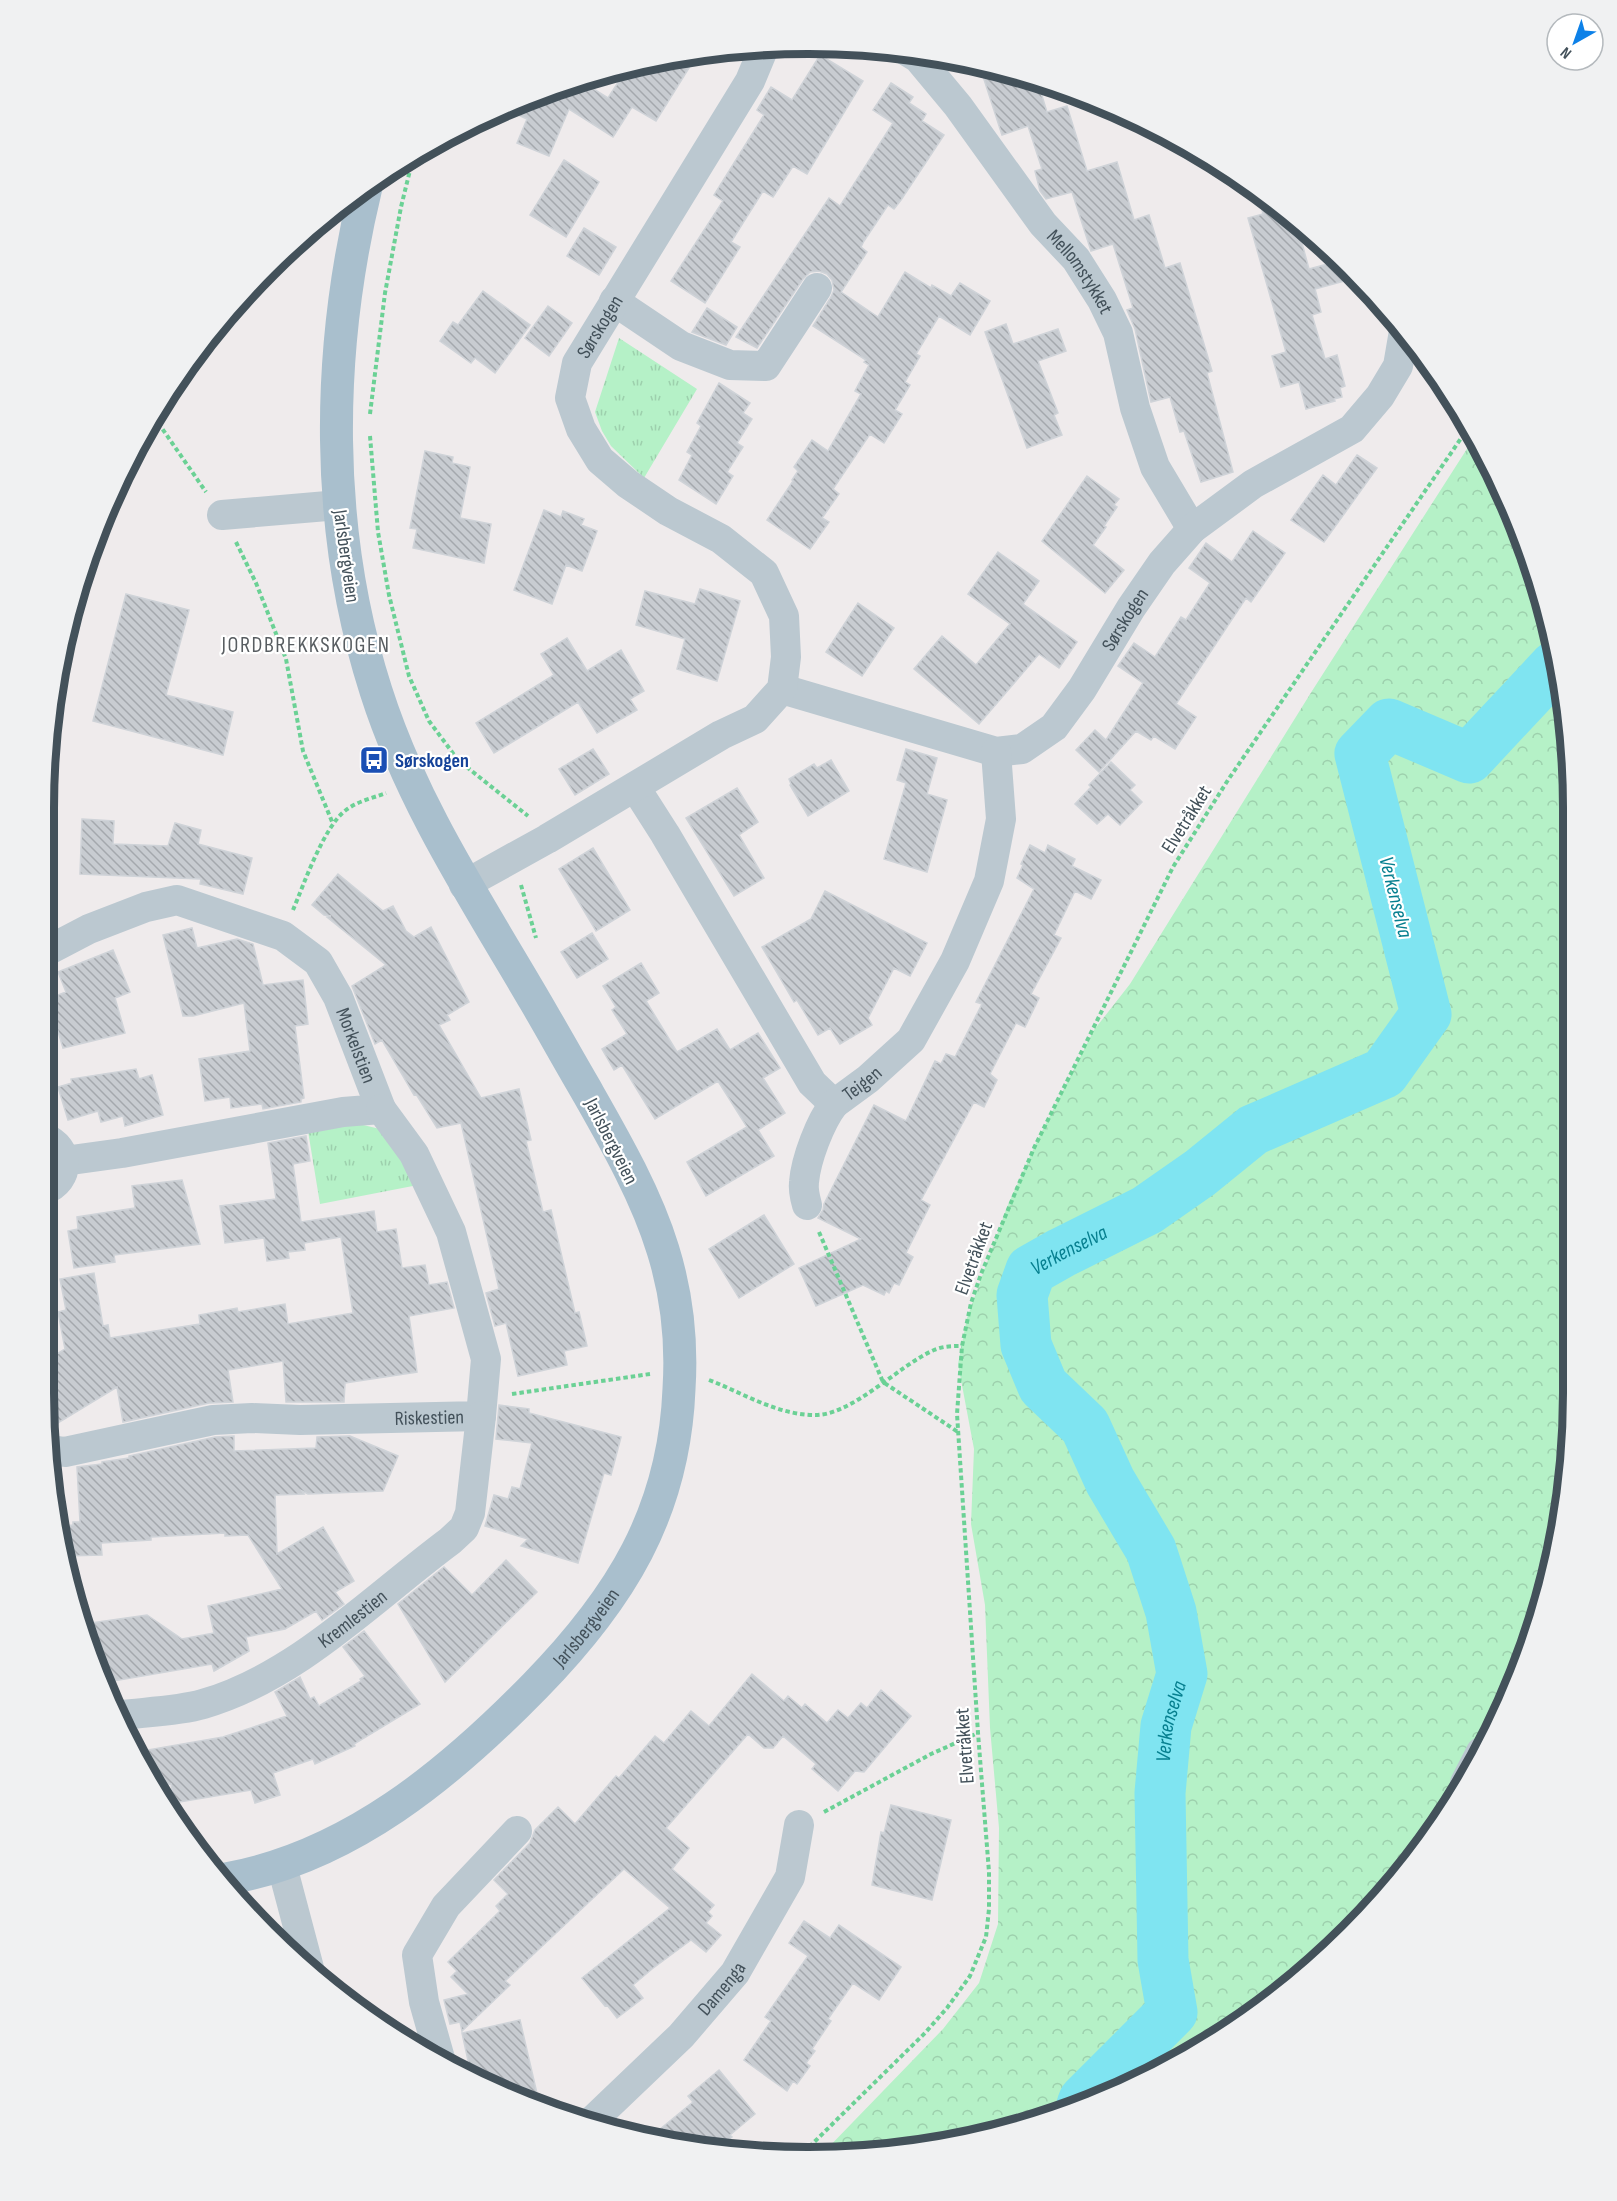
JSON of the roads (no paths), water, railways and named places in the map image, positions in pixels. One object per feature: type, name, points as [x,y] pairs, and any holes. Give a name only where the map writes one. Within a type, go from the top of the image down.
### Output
[{"type":"main road","name":"Jarlsbergveien","points":[[231,1878],[282,1866],[319,1851],[354,1832],[430,1782],[477,1743],[549,1671],[599,1612],[624,1576],[645,1538],[657,1508],[677,1434],[681,1340],[663,1250],[647,1210],[595,1107],[535,1001],[464,885],[411,784],[389,731],[364,650],[350,590],[339,505],[335,451],[340,356],[350,268],[364,199]]},
{"type":"street","name":"Sørskogen","points":[[760,56],[750,81],[577,363],[570,398],[581,429],[600,460],[628,484],[668,511],[721,539],[764,573],[784,616],[786,657],[782,689],[996,752],[1022,749],[1054,727],[1082,689],[1155,572],[1192,529],[1253,484],[1352,429],[1380,396],[1398,366],[1402,343]]},
{"type":"street","name":"Mellomstykket","points":[[922,62],[958,106],[1043,224],[1076,259],[1102,300],[1118,333],[1135,408],[1155,467],[1192,529]]},
{"type":"street","points":[[614,301],[681,346],[730,364],[766,366],[817,288]]},
{"type":"street","points":[[222,515],[339,505]]},
{"type":"street","points":[[464,885],[548,839],[721,735],[755,719],[782,689]]},
{"type":"street","name":"Teigen","points":[[635,787],[812,1083],[834,1104],[868,1079],[911,1040],[955,961],[989,881],[1000,819],[996,752]]},
{"type":"street","name":"Morkelstien","points":[[54,948],[99,926],[146,908],[177,900],[283,936],[318,962],[338,997],[381,1109],[343,1112],[64,1161]]},
{"type":"street","points":[[807,1205],[804,1182],[808,1166],[825,1115],[834,1104]]},
{"type":"street","name":"Riskestien","points":[[57,1451],[65,1452],[213,1420],[252,1418],[300,1420],[483,1407],[486,1359],[451,1232],[414,1154],[381,1109]]},
{"type":"street","points":[[54,1144],[58,1146],[64,1161],[62,1176],[54,1185]]},
{"type":"street","name":"Kremlestien","points":[[127,1714],[201,1705],[268,1676],[300,1657],[450,1541],[464,1528],[470,1513],[483,1407]]},
{"type":"street","name":"Damenga","points":[[597,2116],[681,2036],[735,1973],[790,1877],[799,1825]]},
{"type":"street","points":[[437,2049],[424,2002],[417,1954],[446,1906],[517,1831]]},
{"type":"street","points":[[282,1866],[306,1955]]},
{"type":"waterway","name":"Verkenselva","points":[[1092,2092],[1172,2012],[1163,1960],[1160,1793],[1166,1726],[1182,1674],[1171,1612],[1151,1550],[1110,1481],[1085,1426],[1043,1386],[1026,1345],[1022,1295],[1031,1270],[1147,1210],[1200,1173],[1253,1130],[1384,1073],[1426,1014],[1360,754],[1389,724],[1469,758],[1551,671]]},
{"type":"place","name":"Sørskogen","points":[[374,760]]},
{"type":"district","name":"JORDBREKKSKOGEN","points":[[306,644]]}]
